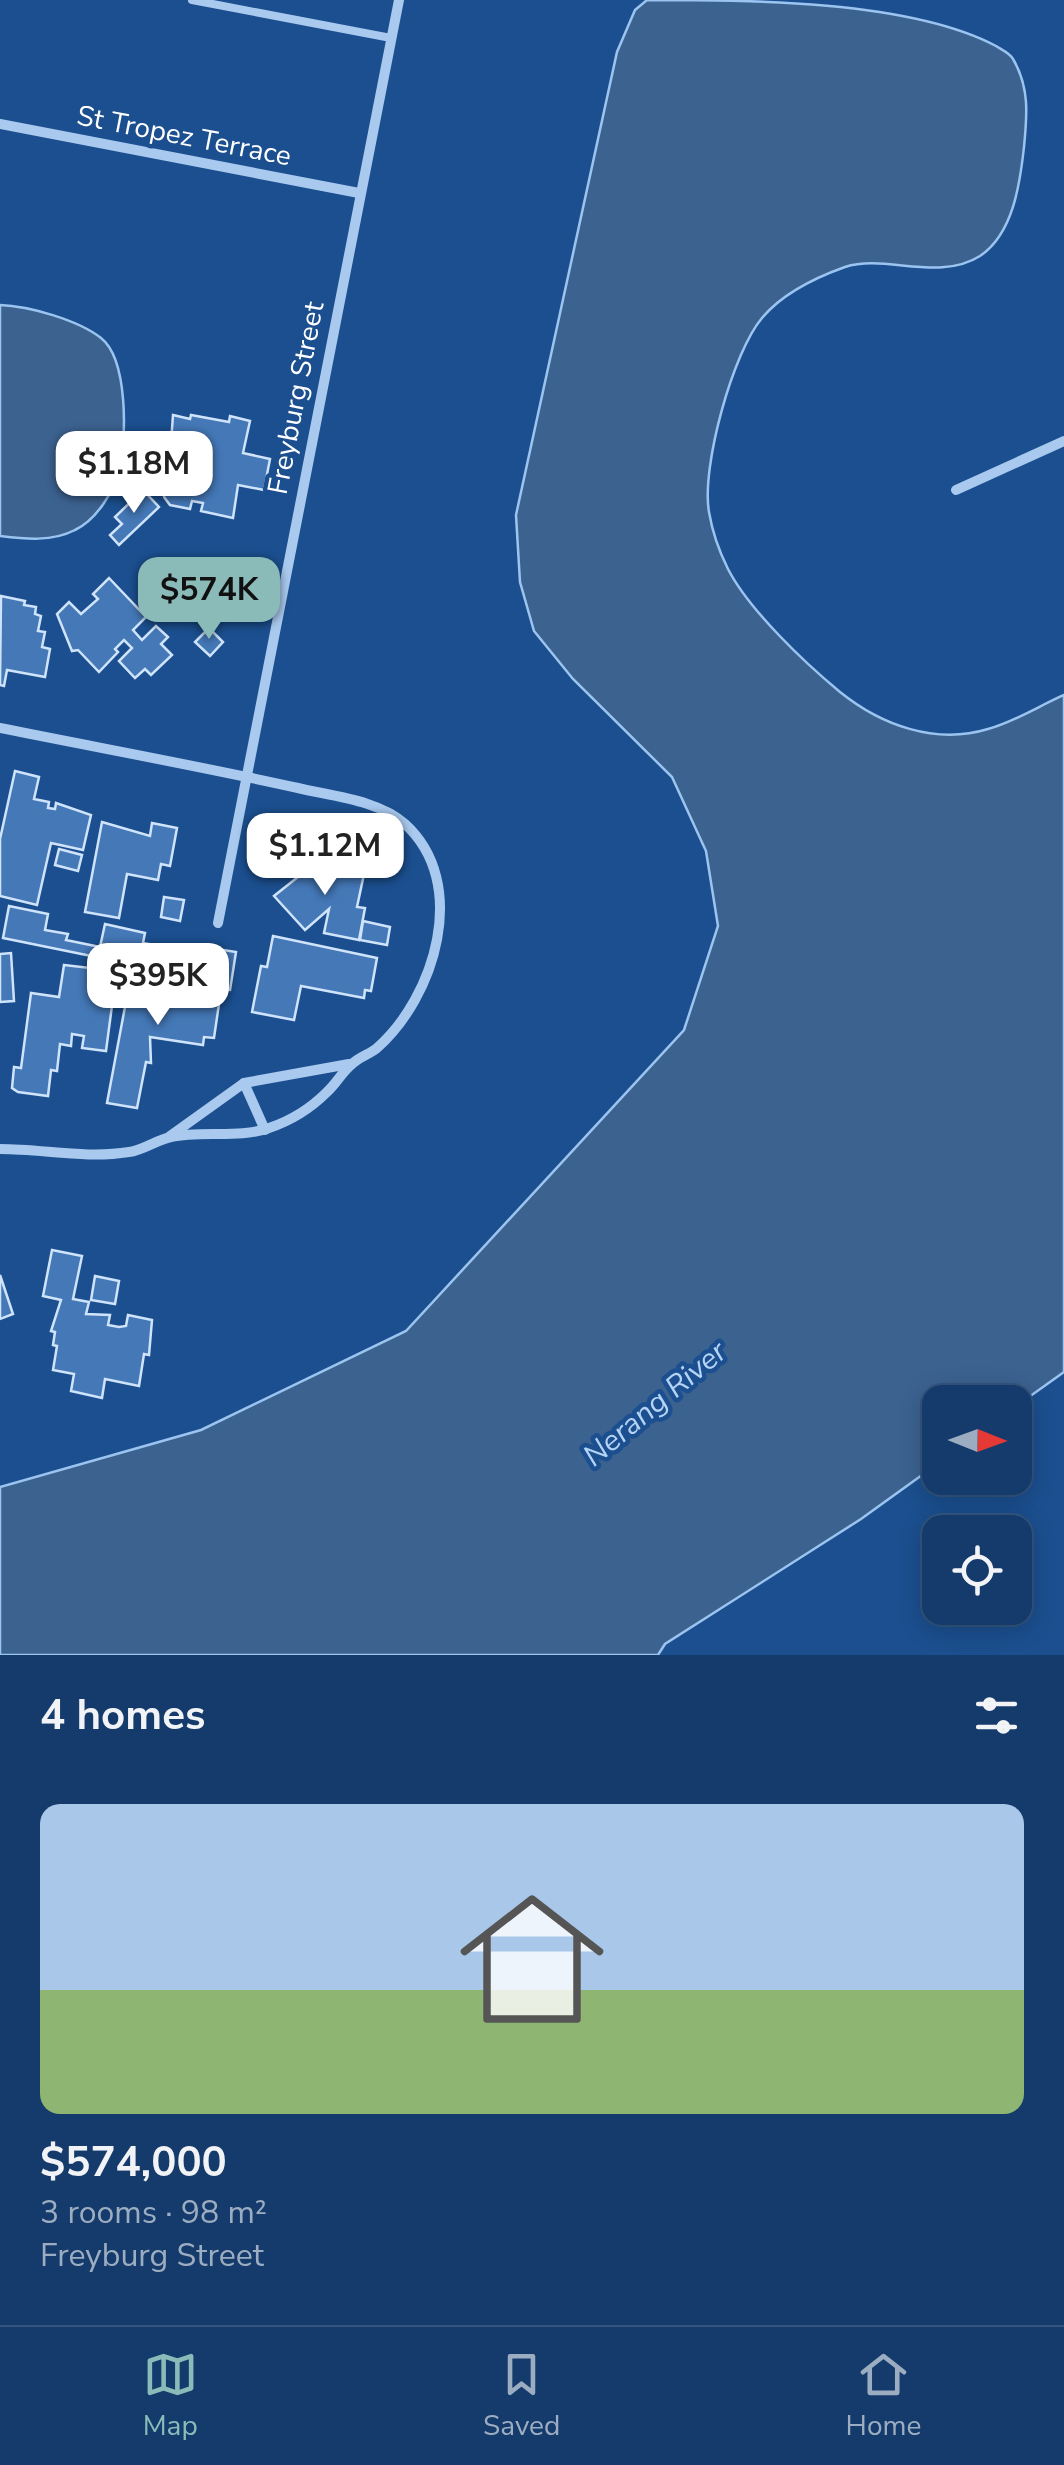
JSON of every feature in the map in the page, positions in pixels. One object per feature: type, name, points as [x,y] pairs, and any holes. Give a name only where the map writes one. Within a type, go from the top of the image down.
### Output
[{"type":"street","name":"Freyburg Street","points":[[218,923],[398,0]]},
{"type":"street","name":"St Tropez Terrace","points":[[0,124],[359,193]]},
{"type":"street","points":[[956,490],[1064,441]]},
{"type":"street","points":[[0,728],[247,777],[383,810],[404,823],[425,848],[437,882],[440,920],[434,956],[403,1018],[377,1048],[351,1064],[301,1113],[266,1130],[169,1137]]},
{"type":"street","points":[[0,1149],[76,1156],[144,1150],[169,1137],[244,1083],[351,1064]]},
{"type":"street","points":[[244,1083],[266,1130]]},
{"type":"lane","points":[[192,0],[391,38]]},
{"type":"water","name":"Nerang River","points":[[647,0],[779,2],[919,19],[960,31],[1008,53],[1022,81],[1026,113],[1017,192],[1007,222],[991,247],[980,256],[947,267],[877,263],[845,267],[779,301],[751,334],[730,382],[715,440],[708,492],[710,519],[719,549],[737,585],[811,666],[873,714],[909,729],[948,735],[988,729],[1064,695],[1064,1372],[1032,1395],[1032,1385],[922,1385],[922,1475],[861,1519],[665,1644],[658,1655],[0,1655],[0,1487],[201,1430],[406,1331],[684,1030],[718,926],[706,851],[672,777],[573,679],[534,631],[520,582],[516,515],[617,52],[635,10]]},
{"type":"water","points":[[0,305],[53,315],[91,331],[110,348],[121,381],[123,439],[113,487],[90,520],[57,536],[0,536]]},
{"type":"building","points":[[173,415],[229,422],[230,416],[250,421],[243,453],[270,459],[264,490],[238,485],[233,518],[201,511],[203,503],[192,501],[190,509],[170,505],[164,497],[168,479],[150,476],[157,440],[171,443]]},
{"type":"building","points":[[143,490],[159,507],[119,545],[110,535],[122,524],[115,517]]},
{"type":"building","points":[[109,578],[146,617],[133,630],[142,640],[156,626],[168,637],[161,644],[172,655],[151,675],[145,669],[135,678],[119,661],[132,648],[124,640],[99,672],[78,650],[72,651],[57,614],[69,602],[81,614],[98,599],[93,594]]},
{"type":"building","points":[[1,596],[25,601],[24,605],[36,607],[35,614],[41,616],[38,631],[45,632],[42,647],[50,649],[45,677],[7,670],[4,686],[0,685]]},
{"type":"building","points":[[209,628],[223,642],[210,656],[195,642]]},
{"type":"building","points":[[15,771],[39,777],[34,799],[49,802],[48,808],[55,809],[56,803],[91,815],[83,850],[51,843],[37,905],[0,896],[0,839]]},
{"type":"building","points":[[102,822],[150,836],[152,823],[177,828],[170,866],[161,864],[158,880],[127,874],[119,918],[85,912]]},
{"type":"building","points":[[59,849],[82,855],[78,871],[55,865]]},
{"type":"building","points":[[321,854],[324,868],[364,874],[357,907],[365,908],[359,940],[324,933],[329,909],[305,930],[274,896],[303,873],[300,859]]},
{"type":"building","points":[[164,897],[184,900],[180,921],[161,917]]},
{"type":"building","points":[[9,906],[48,914],[45,930],[68,934],[66,940],[100,947],[105,924],[145,933],[143,943],[165,947],[164,951],[171,952],[172,946],[210,954],[204,979],[3,938]]},
{"type":"building","points":[[363,921],[390,927],[387,945],[360,940]]},
{"type":"building","points":[[273,936],[377,958],[371,991],[365,990],[364,998],[301,986],[294,1020],[252,1012],[261,966],[267,967]]},
{"type":"building","points":[[217,949],[236,952],[230,990],[211,988]]},
{"type":"building","points":[[11,953],[14,1001],[0,1002],[0,954]]},
{"type":"building","points":[[64,965],[108,970],[104,997],[113,998],[106,1051],[82,1048],[84,1036],[72,1034],[71,1046],[60,1044],[57,1071],[51,1070],[48,1096],[18,1092],[12,1088],[14,1067],[21,1068],[31,993],[59,997]]},
{"type":"building","points":[[137,974],[207,985],[210,996],[220,997],[214,1038],[204,1037],[203,1045],[150,1037],[151,1063],[146,1062],[137,1108],[107,1103],[130,980],[136,981]]},
{"type":"building","points":[[52,1250],[82,1256],[73,1299],[89,1302],[86,1314],[110,1315],[108,1325],[119,1327],[126,1326],[128,1315],[152,1320],[149,1355],[144,1354],[139,1386],[105,1379],[102,1398],[71,1391],[74,1374],[53,1370],[57,1346],[53,1345],[55,1332],[51,1331],[61,1300],[43,1296]]},
{"type":"building","points":[[0,1275],[13,1314],[0,1319]]},
{"type":"building","points":[[95,1276],[119,1281],[115,1304],[91,1300]]}]
